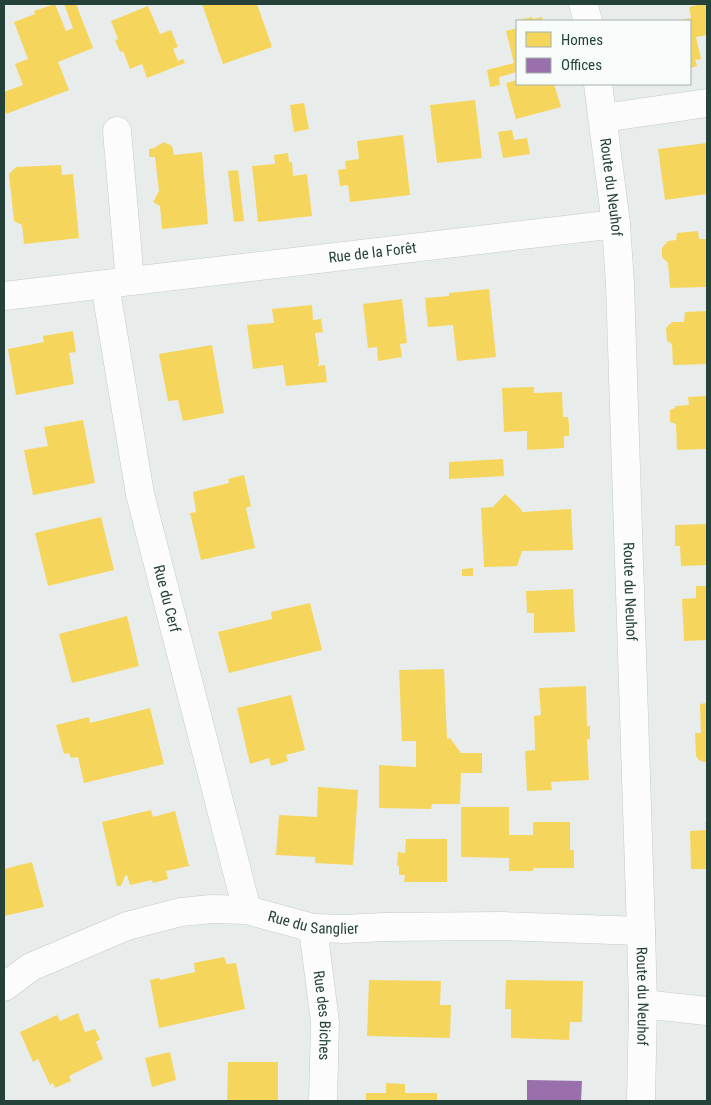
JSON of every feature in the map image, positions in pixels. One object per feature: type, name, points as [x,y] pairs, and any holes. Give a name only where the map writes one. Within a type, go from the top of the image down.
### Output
[{"type":"street","points":[[583,4],[588,20]]},
{"type":"street","name":"Route du Neuhof","points":[[598,85],[616,224],[620,284],[643,1004],[641,1101]]},
{"type":"street","points":[[603,118],[707,103]]},
{"type":"street","points":[[116,131],[117,283]]},
{"type":"street","name":"Rue de la Forêt","points":[[4,296],[616,224]]},
{"type":"street","name":"Rue du Cerf","points":[[117,283],[140,494],[247,910]]},
{"type":"street","name":"Rue du Sanglier","points":[[4,987],[31,967],[127,926],[181,912],[212,909],[247,910],[313,928],[501,926],[641,931]]},
{"type":"street","name":"Rue des Biches","points":[[313,928],[325,1022],[323,1101]]},
{"type":"street","points":[[643,1004],[707,1011]]},
{"type":"building: Homes","points":[[55,4],[66,31],[73,28],[64,4],[76,4],[93,48],[58,62],[69,90],[6,114],[4,92],[23,85],[15,64],[28,59],[14,22],[35,14],[34,11]]},
{"type":"building: Homes","points":[[202,4],[257,4],[272,47],[223,64]]},
{"type":"building: Homes","points":[[707,4],[707,35],[696,37],[701,59],[695,60],[697,66],[691,68],[691,20],[681,20],[691,18],[689,7]]},
{"type":"building: Homes","points":[[148,6],[160,34],[171,30],[178,47],[173,49],[178,61],[183,59],[185,63],[147,78],[142,64],[130,69],[123,51],[120,52],[115,40],[118,39],[111,21]]},
{"type":"building: Homes","points":[[542,17],[543,20],[519,20]]},
{"type":"building: Homes","points":[[516,28],[516,72],[499,77],[500,85],[490,87],[487,70],[514,63],[506,31]]},
{"type":"building: Homes","points":[[516,80],[516,85],[554,85],[561,107],[516,119],[506,83]]},
{"type":"building: Homes","points":[[475,100],[482,158],[437,163],[430,105]]},
{"type":"building: Homes","points":[[304,103],[309,129],[294,132],[290,105]]},
{"type":"building: Homes","points":[[512,130],[514,140],[527,138],[530,154],[503,158],[498,132]]},
{"type":"building: Homes","points":[[403,135],[410,195],[350,202],[348,185],[340,186],[338,170],[346,169],[345,161],[359,159],[357,141]]},
{"type":"building: Homes","points":[[164,142],[172,146],[174,155],[202,152],[208,224],[162,229],[160,206],[153,202],[159,191],[155,157],[149,157],[149,149]]},
{"type":"building: Homes","points":[[707,143],[707,194],[665,200],[658,149]]},
{"type":"building: Homes","points":[[288,153],[289,162],[292,162],[293,176],[307,174],[312,216],[258,222],[252,166],[275,164],[274,155]]},
{"type":"building: Homes","points":[[61,165],[62,175],[73,174],[79,238],[24,244],[22,225],[14,221],[9,174],[16,167]]},
{"type":"building: Homes","points":[[238,170],[244,221],[234,222],[228,171]]},
{"type":"building: Homes","points":[[698,231],[699,239],[707,239],[707,287],[670,288],[668,263],[662,257],[662,248],[668,241],[676,240],[677,233]]},
{"type":"building: Homes","points":[[489,289],[496,357],[457,361],[453,325],[428,327],[425,298],[449,296],[449,293]]},
{"type":"building: Homes","points":[[402,299],[407,343],[400,344],[402,357],[378,361],[377,347],[368,348],[363,304]]},
{"type":"building: Homes","points":[[312,305],[313,320],[321,319],[323,332],[315,333],[318,366],[325,365],[327,382],[286,386],[283,365],[253,369],[247,325],[274,323],[272,309]]},
{"type":"building: Homes","points":[[707,311],[707,364],[673,365],[672,344],[667,341],[666,328],[672,322],[684,322],[685,312]]},
{"type":"building: Homes","points":[[73,331],[76,352],[69,353],[74,384],[16,395],[8,349],[44,342],[43,336]]},
{"type":"building: Homes","points":[[212,345],[224,413],[183,421],[178,400],[168,401],[159,354]]},
{"type":"building: Homes","points":[[534,387],[534,393],[562,392],[563,417],[568,417],[569,424],[569,436],[564,436],[564,448],[527,450],[527,431],[504,432],[502,388]]},
{"type":"building: Homes","points":[[707,396],[707,449],[677,450],[676,424],[670,422],[670,410],[675,408],[675,406],[689,405],[688,397]]},
{"type":"building: Homes","points":[[83,420],[95,483],[33,495],[24,450],[48,446],[44,427]]},
{"type":"building: Homes","points":[[503,459],[504,476],[449,479],[449,462]]},
{"type":"building: Homes","points":[[244,475],[251,506],[246,508],[255,548],[201,560],[190,513],[196,512],[193,492],[229,483],[228,479]]},
{"type":"building: Homes","points":[[505,494],[522,512],[571,509],[573,550],[522,551],[517,566],[484,567],[481,508],[493,507]]},
{"type":"building: Homes","points":[[101,517],[114,570],[48,586],[35,533]]},
{"type":"building: Homes","points":[[707,524],[707,565],[681,566],[680,546],[675,546],[675,525]]},
{"type":"building: Homes","points":[[473,568],[473,576],[462,576],[462,569]]},
{"type":"building: Homes","points":[[696,586],[707,586],[707,640],[684,641],[682,599],[696,598]]},
{"type":"building: Homes","points":[[573,589],[575,632],[534,633],[534,613],[527,613],[526,591]]},
{"type":"building: Homes","points":[[310,603],[322,650],[229,673],[218,632],[272,619],[271,612]]},
{"type":"building: Homes","points":[[127,616],[139,666],[72,683],[59,634]]},
{"type":"building: Homes","points":[[444,669],[447,739],[450,738],[461,753],[482,753],[482,773],[461,773],[460,804],[432,804],[431,809],[379,808],[379,765],[416,767],[416,741],[402,741],[399,670]]},
{"type":"building: Homes","points":[[586,686],[587,726],[590,726],[590,739],[587,739],[589,780],[551,782],[552,790],[527,791],[525,751],[535,750],[534,716],[541,715],[539,688]]},
{"type":"building: Homes","points":[[291,695],[305,750],[286,755],[288,761],[271,766],[269,758],[250,764],[237,708]]},
{"type":"building: Homes","points":[[707,703],[707,762],[704,762],[696,756],[695,733],[701,733],[700,704]]},
{"type":"building: Homes","points":[[150,708],[164,764],[84,783],[78,757],[71,758],[69,753],[64,754],[56,725],[89,717],[90,723]]},
{"type":"building: Homes","points":[[318,787],[358,790],[353,865],[315,863],[315,857],[276,855],[279,815],[317,817]]},
{"type":"building: Homes","points":[[461,807],[509,807],[509,835],[533,835],[533,822],[570,822],[570,850],[574,850],[574,868],[533,868],[533,871],[509,871],[509,858],[461,857]]},
{"type":"building: Homes","points":[[151,810],[153,817],[175,811],[189,866],[166,871],[168,879],[153,883],[152,880],[130,885],[127,875],[121,886],[117,886],[102,822]]},
{"type":"building: Homes","points":[[705,822],[707,822],[707,869],[691,869],[690,831],[706,830]]},
{"type":"building: Homes","points":[[406,839],[447,839],[447,882],[404,882],[405,875],[399,875],[399,866],[397,866],[398,852],[405,853]]},
{"type":"building: Homes","points":[[32,862],[44,907],[4,916],[4,869]]},
{"type":"building: Homes","points":[[224,957],[227,964],[236,963],[245,1009],[159,1028],[150,980],[159,978],[160,980],[195,972],[194,963]]},
{"type":"building: Homes","points":[[369,980],[441,981],[440,1005],[451,1005],[450,1038],[367,1036]]},
{"type":"building: Homes","points":[[506,980],[583,981],[582,1022],[570,1022],[569,1040],[511,1038],[511,1009],[505,1009]]},
{"type":"building: Homes","points":[[78,1013],[85,1032],[95,1029],[100,1039],[96,1042],[103,1059],[69,1076],[71,1081],[55,1088],[53,1083],[50,1085],[38,1059],[33,1062],[20,1032],[57,1015],[60,1021]]},
{"type":"building: Homes","points":[[170,1052],[176,1080],[152,1087],[145,1058]]},
{"type":"building: Homes","points":[[228,1062],[278,1062],[278,1101],[227,1101]]},
{"type":"building: Homes","points":[[386,1083],[405,1084],[405,1093],[437,1093],[437,1101],[366,1101],[366,1093],[386,1093]]},
{"type":"building: Offices","points":[[527,1080],[582,1081],[581,1101],[527,1101]]}]
